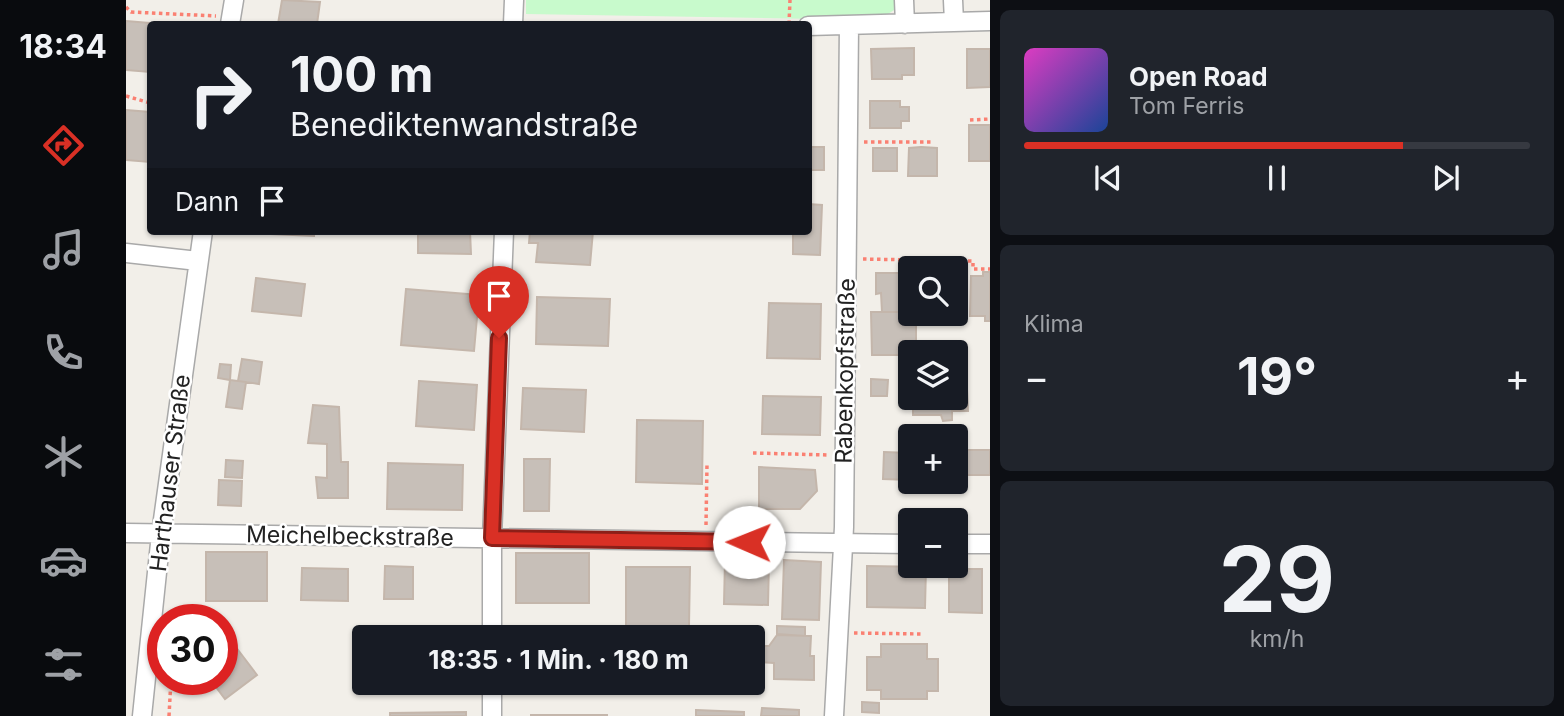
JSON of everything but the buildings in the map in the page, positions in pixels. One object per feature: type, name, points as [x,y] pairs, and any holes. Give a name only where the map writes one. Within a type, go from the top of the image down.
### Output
[{"type":"street","points":[[513,21],[514,0]]},
{"type":"street","points":[[904,0],[905,24]]},
{"type":"street","points":[[953,0],[954,22]]},
{"type":"street","points":[[812,26],[990,21]]},
{"type":"street","name":"Rabenkopfstraße","points":[[834,716],[843,543],[849,25]]},
{"type":"street","name":"Harthauser Straße","points":[[142,716],[161,534],[201,235]]},
{"type":"street","points":[[492,625],[492,538],[504,235]]},
{"type":"street","points":[[126,253],[198,261]]},
{"type":"street","name":"Meichelbeckstraße","points":[[126,533],[898,544]]},
{"type":"street","points":[[968,544],[990,544]]},
{"type":"street","points":[[492,695],[492,716]]},
{"type":"path","points":[[789,21],[790,0]]},
{"type":"path","points":[[126,7],[131,12],[232,14]]},
{"type":"path","points":[[126,96],[147,102]]},
{"type":"path","points":[[970,120],[990,119]]},
{"type":"path","points":[[848,142],[933,142]]},
{"type":"path","points":[[847,258],[973,261],[973,269],[990,269]]},
{"type":"path","points":[[753,453],[835,455]]},
{"type":"path","points":[[705,541],[707,464]]},
{"type":"path","points":[[849,633],[922,634]]},
{"type":"path","points":[[169,716],[170,695]]},
{"type":"green space","points":[[526,0],[894,0],[894,10],[879,20],[526,14]]},
{"type":"route","points":[[499,338],[492,538],[749,542]]}]
